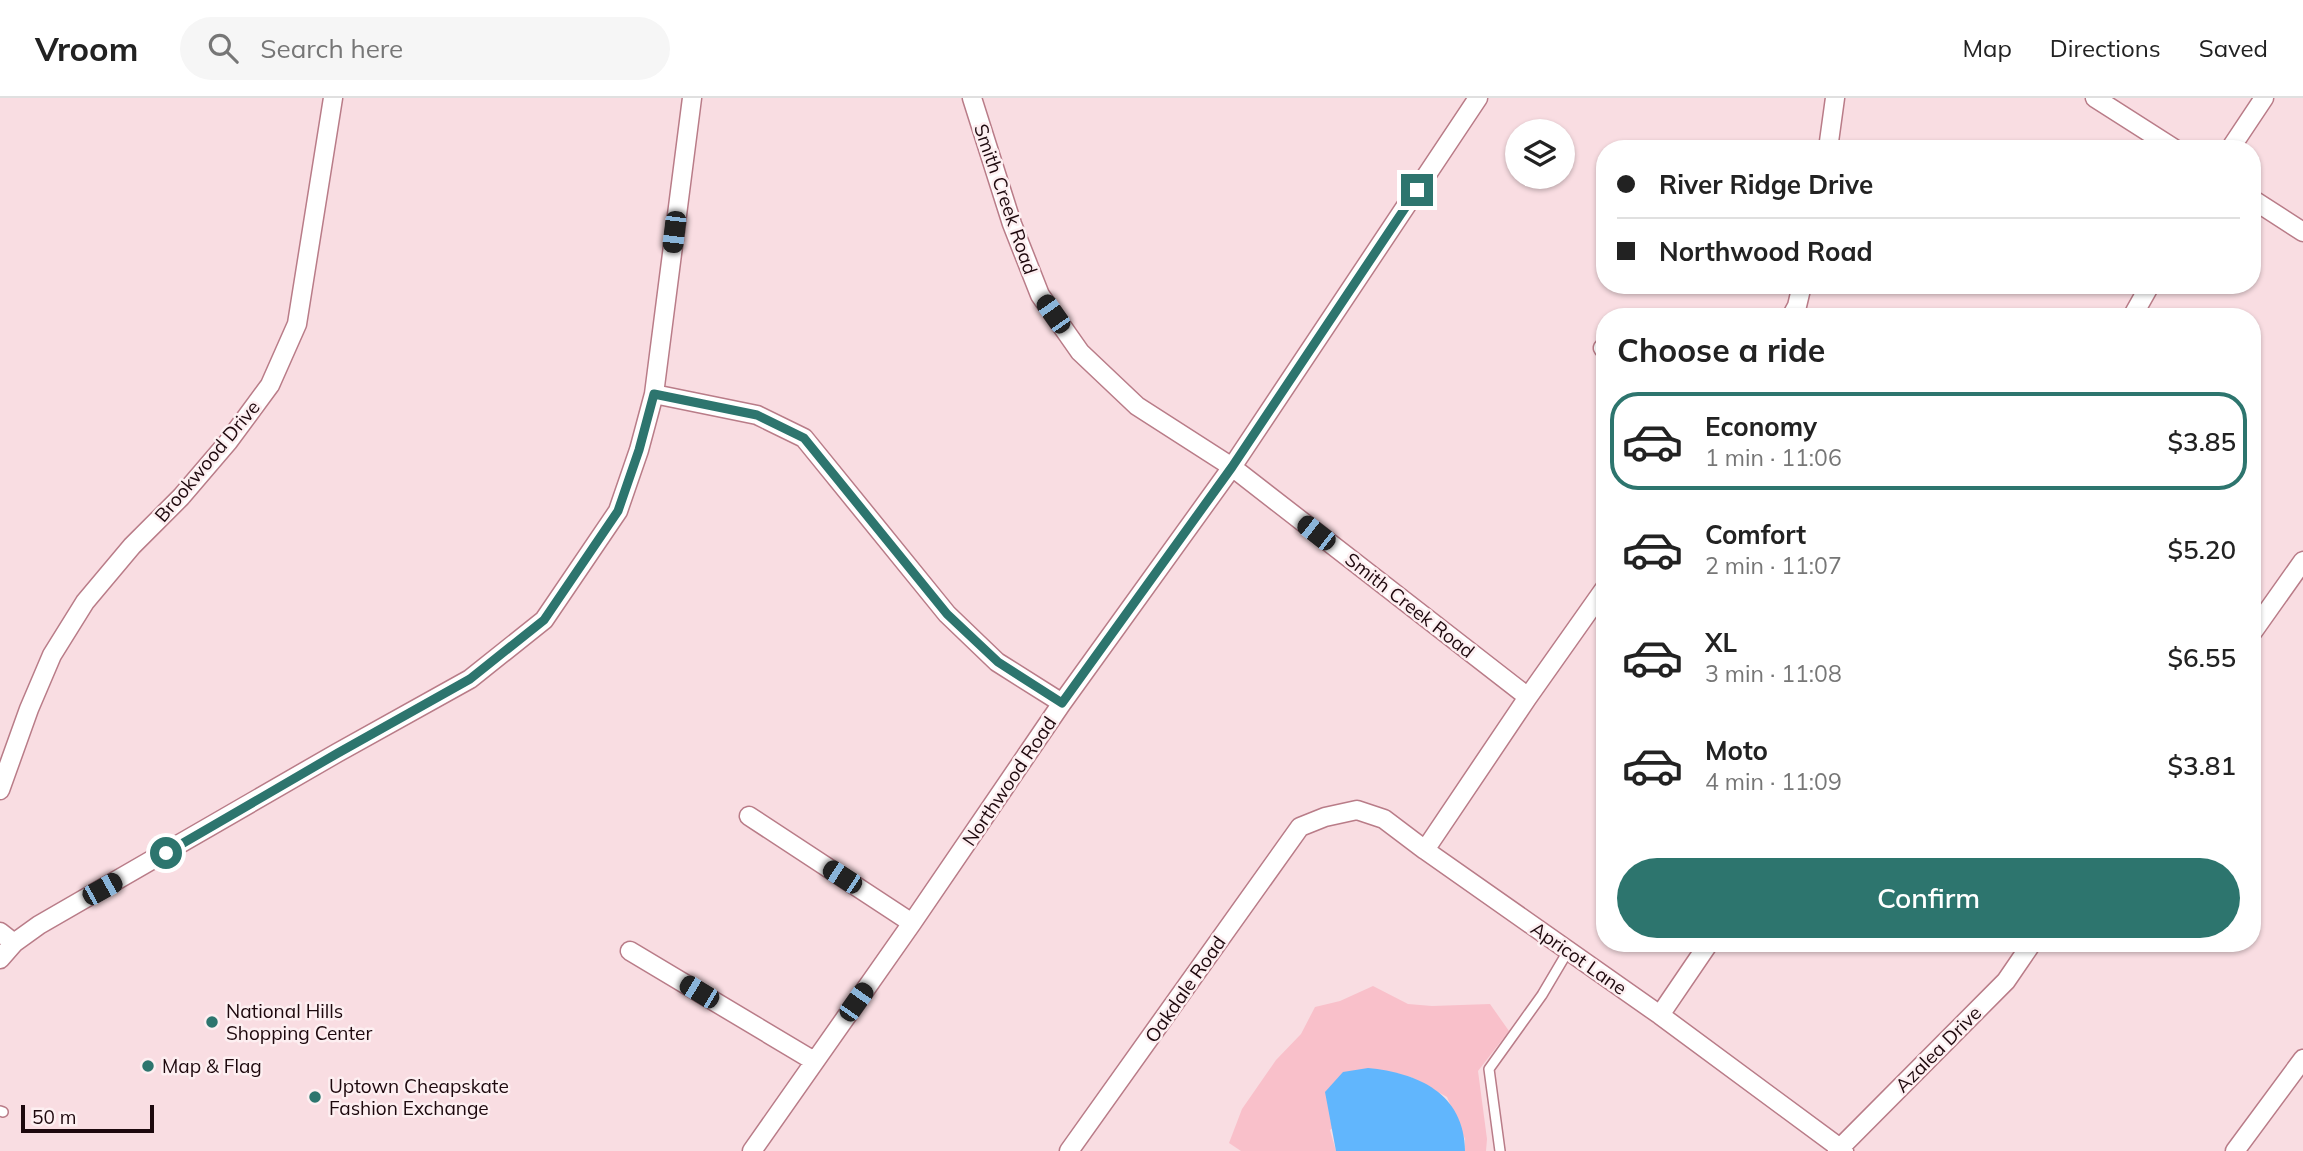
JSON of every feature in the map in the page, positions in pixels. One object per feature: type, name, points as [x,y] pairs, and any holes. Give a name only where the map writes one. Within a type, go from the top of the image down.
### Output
[{"type":"street","name":"Brookwood Drive","points":[[0,790],[52,655],[85,602],[132,546],[228,442],[270,385],[298,324],[333,98]]},
{"type":"street","points":[[0,959],[7,938],[39,925],[470,679],[544,620],[618,511],[639,450],[654,394],[692,98]]},
{"type":"street","name":"Smith Creek Road","points":[[972,98],[1012,224],[1040,295],[1080,352],[1137,406],[1232,467],[1528,697]]},
{"type":"street","name":"Northwood Road","points":[[752,1151],[1062,703],[1232,467],[1478,98]]},
{"type":"street","points":[[1829,140],[1835,98]]},
{"type":"street","points":[[2095,98],[2161,140]]},
{"type":"street","points":[[2236,140],[2264,98]]},
{"type":"street","points":[[2261,205],[2303,232]]},
{"type":"street","points":[[654,394],[757,415],[804,438],[947,614],[998,662],[1062,703]]},
{"type":"street","points":[[2261,620],[2303,561]]},
{"type":"street","points":[[1424,850],[1596,601]]},
{"type":"street","name":"Apricot Lane","points":[[1300,827],[1325,817],[1357,810],[1384,819],[1424,850],[1660,1015],[1840,1150]]},
{"type":"street","points":[[749,816],[912,923]]},
{"type":"street","name":"Oakdale Road","points":[[1069,1151],[1300,827]]},
{"type":"street","points":[[630,951],[814,1061]]},
{"type":"street","points":[[1660,1015],[1703,952]]},
{"type":"street","name":"Azalea Drive","points":[[1840,1150],[2006,981],[2026,952]]},
{"type":"street","points":[[2235,1151],[2303,1059]]},
{"type":"lane","points":[[1500,1151],[1489,1069],[1542,995],[1568,951]]},
{"type":"shaded area","points":[[1373,986],[1408,1004],[1490,1004],[1509,1031],[1478,1071],[1487,1139],[1486,1151],[1465,1151],[1465,1139],[1447,1097],[1409,1076],[1330,1130],[1336,1151],[1241,1151],[1229,1143],[1242,1109],[1276,1060],[1301,1034],[1315,1007],[1340,1001]]},
{"type":"water","points":[[1368,1068],[1404,1075],[1435,1090],[1456,1114],[1463,1131],[1465,1151],[1336,1151],[1325,1092],[1343,1072]]},
{"type":"place","name":"National Hills Shopping Center","points":[[212,1022]]},
{"type":"place","name":"Map & Flag","points":[[148,1066]]},
{"type":"place","name":"Uptown Cheapskate Fashion Exchange","points":[[315,1097]]},
{"type":"route","points":[[166,853],[470,679],[544,620],[618,511],[639,450],[654,394],[757,415],[804,438],[947,614],[998,662],[1062,703],[1232,467],[1417,190]]}]
